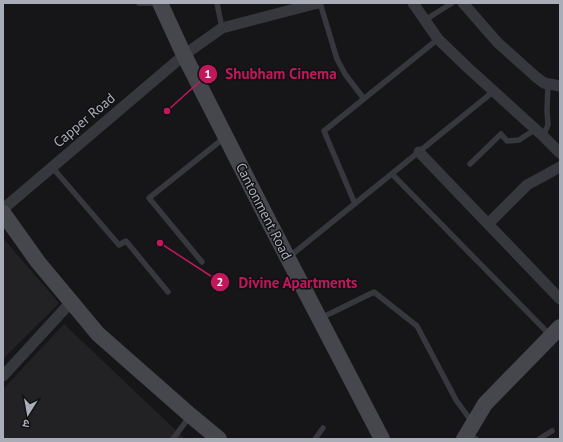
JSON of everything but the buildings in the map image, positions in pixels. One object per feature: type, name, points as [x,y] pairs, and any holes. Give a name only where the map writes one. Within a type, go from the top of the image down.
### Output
[{"type":"street","name":"Cantonment Road","points":[[160,3],[184,55],[382,439]]},
{"type":"street","points":[[222,28],[319,3]]},
{"type":"street","points":[[413,3],[438,39],[560,153]]},
{"type":"street","points":[[462,3],[498,43],[536,77],[544,83],[560,86]]},
{"type":"street","name":"Capper Road","points":[[3,209],[184,55],[222,28]]},
{"type":"street","points":[[418,152],[560,299]]},
{"type":"street","points":[[488,224],[527,185],[560,167]]},
{"type":"street","points":[[3,213],[38,262],[98,334],[219,439]]},
{"type":"street","points":[[3,376],[71,302]]},
{"type":"street","points":[[471,434],[485,404],[556,331]]},
{"type":"lane","points":[[140,3],[151,3]]},
{"type":"lane","points":[[217,3],[222,28]]},
{"type":"lane","points":[[319,3],[337,59],[345,74],[364,99]]},
{"type":"lane","points":[[425,20],[452,3]]},
{"type":"lane","points":[[355,204],[324,131],[438,39]]},
{"type":"lane","points":[[470,164],[502,134],[507,141],[519,140],[539,132],[548,125],[548,84]]},
{"type":"lane","points":[[288,258],[494,92]]},
{"type":"lane","points":[[202,262],[149,198],[226,136]]},
{"type":"lane","points":[[51,167],[118,245],[126,241],[168,292]]},
{"type":"lane","points":[[392,174],[556,331]]},
{"type":"lane","points":[[320,319],[374,292],[417,326],[456,400],[471,434]]},
{"type":"lane","points":[[172,439],[190,415]]},
{"type":"lane","points":[[315,439],[323,428]]},
{"type":"lane","points":[[539,439],[552,431]]},
{"type":"shaded area","points":[[3,238],[59,303],[3,359]]},
{"type":"shaded area","points":[[64,324],[185,439],[3,439],[3,389]]},
{"type":"place","name":"Shubham Cinema","points":[[167,111]]},
{"type":"place","name":"Divine Apartments","points":[[160,243]]}]
